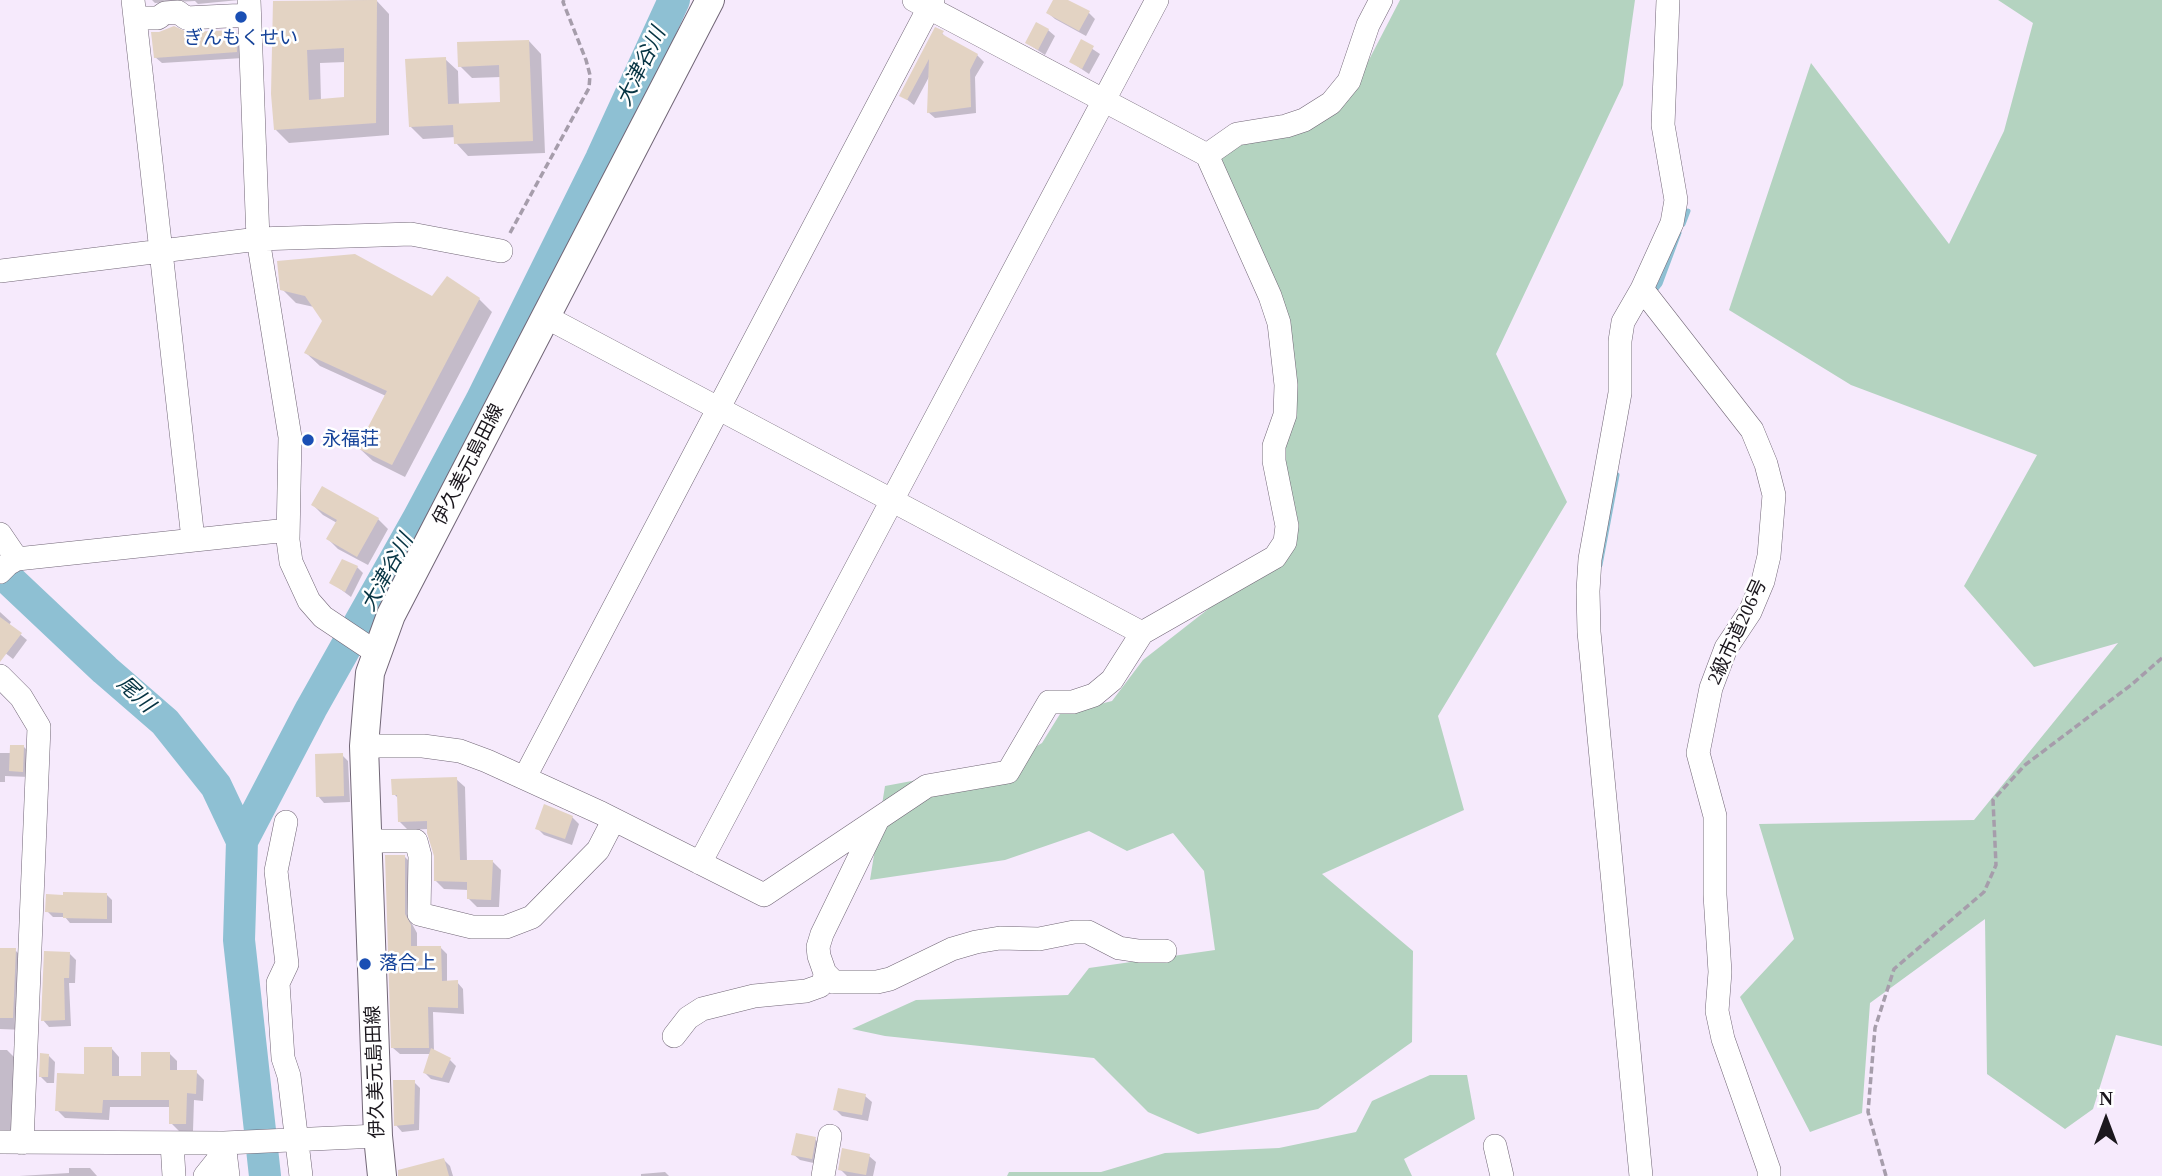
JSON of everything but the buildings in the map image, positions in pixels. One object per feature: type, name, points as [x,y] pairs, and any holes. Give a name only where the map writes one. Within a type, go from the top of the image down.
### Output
[{"type":"main road","name":"伊久美元島田線","points":[[383,1176],[378,1136],[363,746],[370,648],[391,615],[710,0]]},
{"type":"street","points":[[700,863],[1157,0]]},
{"type":"street","points":[[1207,155],[1237,134],[1286,126],[1304,120],[1331,103],[1349,81],[1368,25],[1381,0]]},
{"type":"street","points":[[1641,1176],[1590,645],[1588,591],[1590,558],[1620,393],[1620,341],[1623,322],[1642,289],[1672,223],[1676,200],[1663,125],[1668,0]]},
{"type":"street","points":[[363,746],[422,746],[460,751],[525,777],[764,895],[927,786],[1008,772],[1049,702],[1073,702],[1094,695],[1112,680],[1142,633],[1275,557],[1285,542],[1287,526],[1273,461],[1274,446],[1285,415],[1286,385],[1279,323],[1270,296],[1207,155],[1103,102],[925,3],[719,408],[525,777]]},
{"type":"street","points":[[193,539],[134,9],[158,18],[165,13],[178,12],[186,18],[249,8],[258,239],[290,437],[288,530],[291,562],[309,601],[323,617],[370,648]]},
{"type":"street","points":[[0,271],[258,239],[411,234],[501,251]]},
{"type":"street","name":"2級市道206号","points":[[1642,289],[1752,430],[1766,464],[1774,495],[1769,556],[1763,581],[1750,612],[1726,648],[1711,688],[1698,753],[1715,816],[1715,895],[1720,972],[1717,1011],[1723,1039],[1769,1176]]},
{"type":"street","points":[[546,317],[1142,633]]},
{"type":"street","points":[[0,534],[9,565],[193,539],[288,530]]},
{"type":"street","points":[[0,676],[21,698],[39,727],[11,1143],[172,1143],[227,1146],[378,1136]]},
{"type":"street","points":[[879,819],[822,933],[818,947],[825,973],[834,982],[877,982],[890,979],[952,949],[1000,938],[1039,939],[1088,932],[1119,948],[1165,951]]},
{"type":"street","points":[[286,821],[276,871],[287,964],[278,983],[283,1058],[289,1076],[301,1176]]},
{"type":"street","points":[[366,841],[416,841],[420,856],[419,915],[472,927],[506,927],[532,916],[598,850],[613,821]]},
{"type":"street","points":[[674,1036],[688,1018],[702,1009],[754,996],[806,991],[820,986],[825,973]]},
{"type":"street","points":[[823,1176],[830,1136]]},
{"type":"street","points":[[172,1143],[174,1176]]},
{"type":"street","points":[[205,1176],[227,1146]]},
{"type":"street","points":[[227,1146],[228,1176]]},
{"type":"street","points":[[1495,1146],[1502,1176]]},
{"type":"path","points":[[501,251],[589,88],[590,75],[586,60],[564,0]]},
{"type":"path","points":[[1886,1176],[1868,1112],[1875,1028],[1894,969],[1984,892],[1996,865],[1993,800],[2025,765],[2132,685],[2162,659]]},
{"type":"green space","points":[[1400,0],[1635,0],[1623,85],[1496,354],[1567,502],[1438,716],[1464,810],[1322,874],[1413,951],[1412,1042],[1318,1109],[1198,1134],[1148,1112],[1094,1058],[885,1036],[852,1029],[916,1000],[1068,995],[1089,968],[1215,950],[1204,871],[1173,833],[1127,851],[1089,831],[1005,860],[870,880],[885,786],[1008,763],[1042,743],[1060,714],[1112,701],[1143,660],[1285,549],[1299,526],[1282,446],[1280,301],[1214,161],[1244,140],[1359,79]]},
{"type":"green space","points":[[1998,0],[2162,0],[2162,1046],[2116,1035],[2093,1109],[2065,1129],[1987,1074],[1985,919],[1870,1003],[1862,1113],[1810,1132],[1740,997],[1794,939],[1759,824],[1974,820],[2118,643],[2034,667],[1964,586],[2037,455],[1851,385],[1729,310],[1811,63],[1949,244],[2004,131],[2033,23]]},
{"type":"green space","points":[[1430,1075],[1467,1075],[1475,1119],[1404,1159],[1412,1176],[1007,1176],[1009,1172],[1101,1172],[1165,1153],[1279,1148],[1356,1132],[1372,1101]]},
{"type":"waterway","name":"大津谷川","points":[[265,1176],[239,940],[242,841],[311,709],[481,401],[601,159],[674,0]]},
{"type":"waterway","points":[[1683,224],[1688,211]]},
{"type":"waterway","points":[[1652,294],[1660,284],[1679,233]]},
{"type":"waterway","points":[[1600,565],[1617,475]]},
{"type":"waterway","name":"尾川","points":[[0,571],[105,670],[165,722],[216,786],[242,841]]},
{"type":"place","name":"ぎんもくせい","points":[[241,17]]},
{"type":"place","name":"永福荘","points":[[308,440]]},
{"type":"place","name":"落合上","points":[[365,964]]}]
